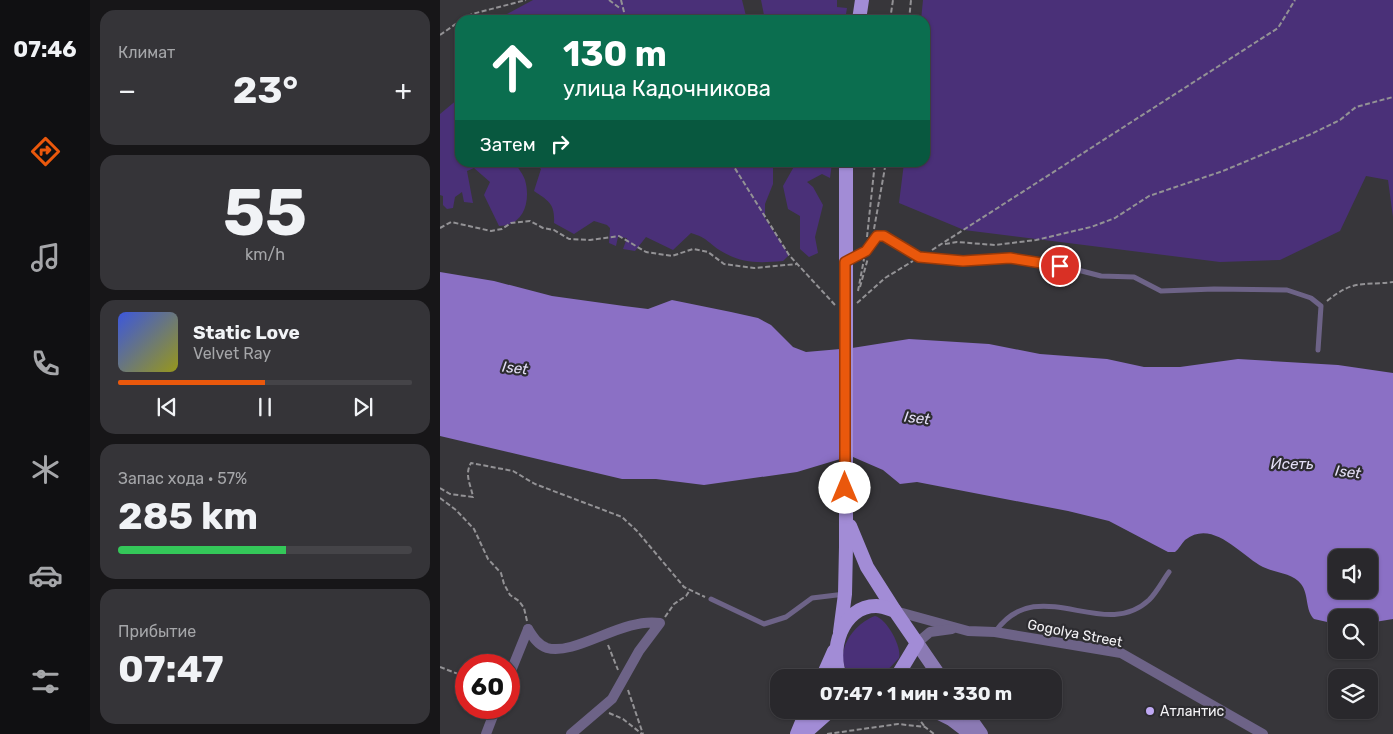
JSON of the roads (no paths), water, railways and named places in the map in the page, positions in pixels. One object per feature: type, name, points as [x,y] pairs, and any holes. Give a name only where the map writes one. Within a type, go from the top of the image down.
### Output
[{"type":"main road","points":[[860,15],[862,0]]},
{"type":"main road","points":[[826,669],[840,632],[845,594],[845,491],[840,305],[845,262],[846,167]]},
{"type":"main road","points":[[845,491],[849,524],[860,554],[895,611],[935,669]]},
{"type":"main road","points":[[840,632],[850,618],[862,609],[876,606],[895,611]]},
{"type":"main road","points":[[901,669],[917,643]]},
{"type":"main road","points":[[836,646],[835,663],[837,669]]},
{"type":"main road","points":[[797,734],[804,719]]},
{"type":"main road","points":[[804,734],[821,719]]},
{"type":"main road","points":[[951,719],[971,734]]},
{"type":"main road","points":[[970,719],[981,734]]},
{"type":"street","name":"Gogolya Street","points":[[895,611],[968,631],[995,632],[1121,653],[1263,734]]},
{"type":"street","points":[[518,654],[528,629],[537,642],[548,648],[578,645],[640,622],[660,623],[639,651],[612,699],[570,734]]},
{"type":"street","points":[[917,643],[930,632],[949,629],[968,631]]},
{"type":"street","points":[[486,734],[492,719]]},
{"type":"lane","points":[[845,262],[866,251],[877,236],[884,236],[919,257],[963,261],[1010,258],[1043,262],[1101,276],[1134,277],[1140,279],[1154,290],[1161,291],[1214,289],[1287,290],[1311,298],[1321,306],[1318,350]]},
{"type":"lane","points":[[995,632],[1013,613],[1030,606],[1064,608],[1116,616],[1149,600],[1169,572]]},
{"type":"lane","points":[[711,600],[764,624],[786,617],[812,598],[845,594]]},
{"type":"water","name":"Исеть","points":[[440,272],[494,281],[552,296],[624,306],[648,309],[672,300],[731,312],[758,318],[771,325],[793,347],[806,352],[852,348],[909,339],[989,344],[1040,354],[1107,359],[1144,367],[1180,367],[1238,359],[1338,365],[1393,373],[1393,619],[1378,622],[1378,609],[1328,609],[1328,622],[1314,619],[1309,611],[1305,592],[1298,580],[1289,575],[1263,567],[1226,541],[1206,533],[1195,534],[1185,540],[1175,552],[1168,552],[1109,521],[1068,511],[917,482],[900,484],[883,470],[853,457],[847,457],[797,472],[704,485],[656,479],[622,479],[440,436]]},
{"type":"place","name":"Атлантис","points":[[1150,711]]},
{"type":"water label","name":"Iset","points":[[515,368]]},
{"type":"water label","name":"Iset","points":[[917,418]]},
{"type":"water label","name":"Iset","points":[[1348,472]]}]
